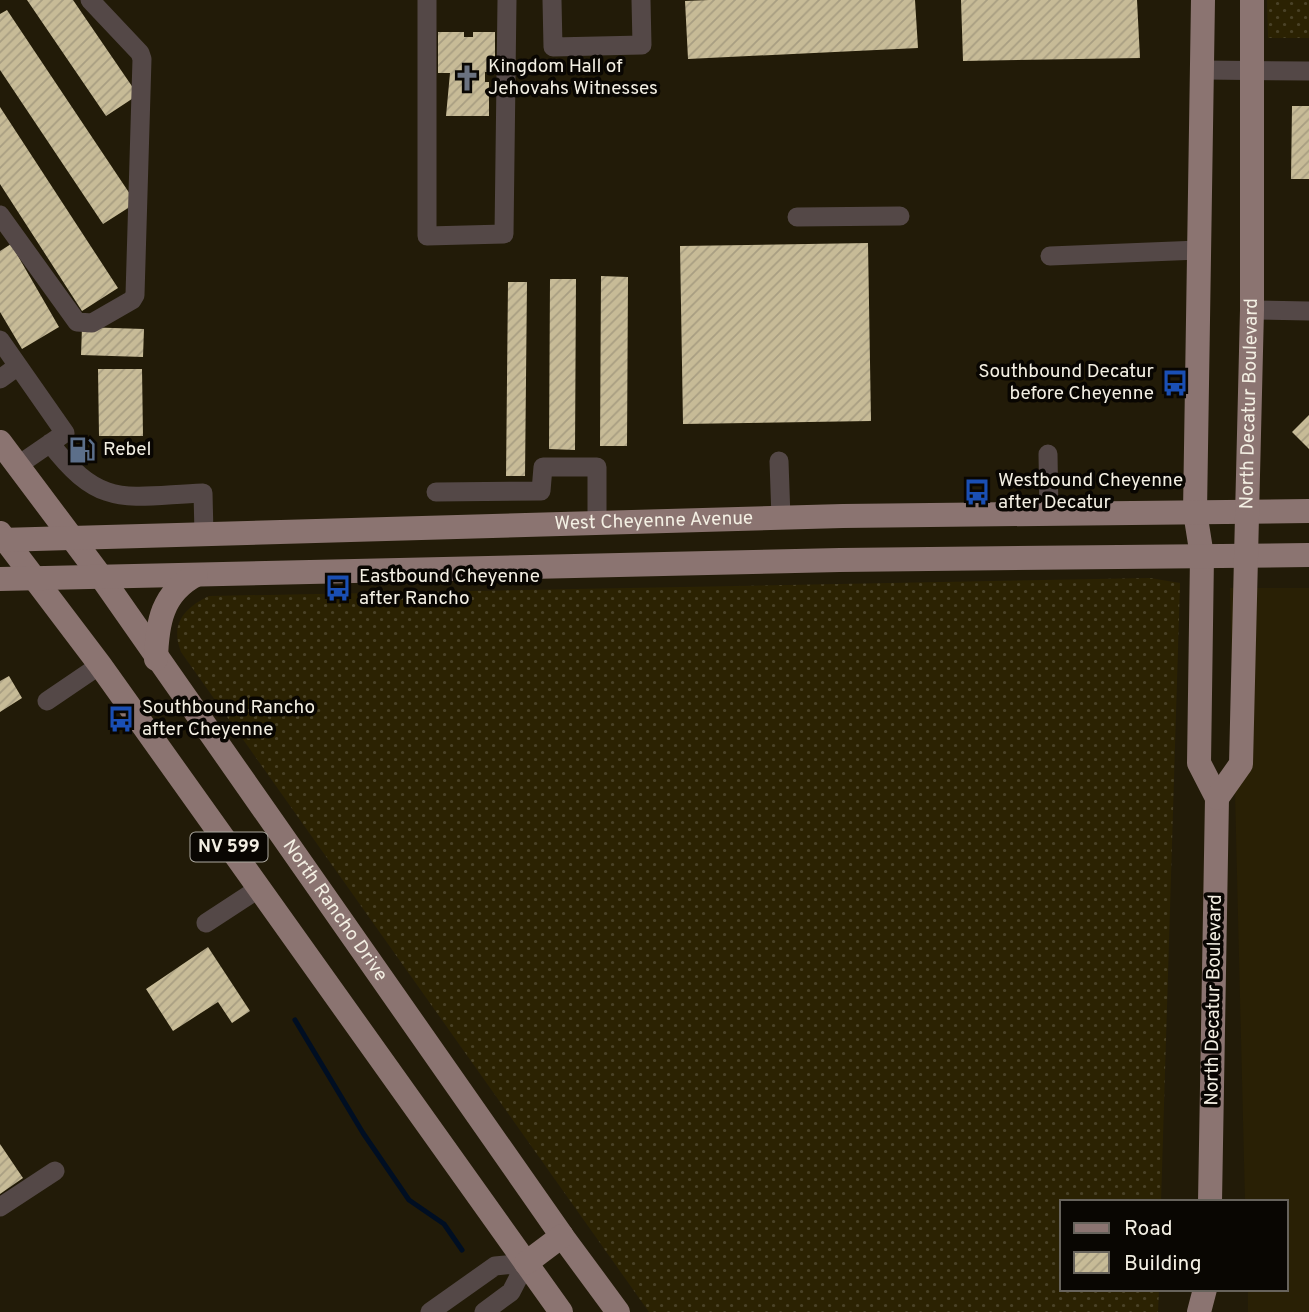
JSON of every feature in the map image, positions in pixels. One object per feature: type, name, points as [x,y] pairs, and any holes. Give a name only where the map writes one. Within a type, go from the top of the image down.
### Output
[{"type":"main road","name":"North Decatur Boulevard","points":[[1203,0],[1195,512],[1202,556],[1199,763],[1217,798],[1210,1200]]},
{"type":"main road","name":"North Decatur Boulevard","points":[[1217,798],[1241,764],[1252,310],[1252,0]]},
{"type":"main road","name":"North Rancho Drive","points":[[0,442],[102,578],[156,659],[618,1312]]},
{"type":"main road","name":"West Cheyenne Avenue","points":[[2,537],[781,519],[1309,511]]},
{"type":"main road","name":"NV 599","points":[[2,537],[100,665],[561,1312]]},
{"type":"main road","points":[[0,579],[840,560],[1309,555]]},
{"type":"main road","points":[[156,659],[157,628],[162,609],[182,582],[196,575]]},
{"type":"main road","points":[[526,1263],[562,1236]]},
{"type":"main road","points":[[1199,1312],[1204,1291]]},
{"type":"main road","points":[[1213,1291],[1217,1312]]},
{"type":"lane","points":[[0,215],[77,322],[92,323],[132,300],[135,295],[142,59],[141,53],[90,0]]},
{"type":"lane","points":[[427,0],[427,236],[504,234],[507,0]]},
{"type":"lane","points":[[552,0],[553,47],[642,45],[641,0]]},
{"type":"lane","points":[[1202,70],[1309,71]]},
{"type":"lane","points":[[797,217],[901,216]]},
{"type":"lane","points":[[1050,256],[1199,250]]},
{"type":"lane","points":[[1252,310],[1309,311]]},
{"type":"lane","points":[[0,340],[65,433],[17,466]]},
{"type":"lane","points":[[0,379],[18,366]]},
{"type":"lane","points":[[50,443],[79,477],[111,494],[126,496],[203,493],[204,534]]},
{"type":"lane","points":[[1048,454],[1049,514]]},
{"type":"lane","points":[[779,461],[781,519]]},
{"type":"lane","points":[[436,492],[541,491],[544,467],[597,467],[597,524]]},
{"type":"lane","points":[[47,701],[100,665]]},
{"type":"lane","points":[[206,923],[258,889]]},
{"type":"lane","points":[[0,1207],[55,1171]]},
{"type":"lane","points":[[430,1312],[495,1266],[526,1263]]},
{"type":"lane","points":[[484,1312],[511,1292],[526,1263]]},
{"type":"shaded area","points":[[1230,588],[1309,588],[1309,1312],[1248,1312],[1248,1291],[1288,1291],[1288,1200],[1245,1200]]},
{"type":"sand","points":[[1267,0],[1309,0],[1309,38],[1268,38]]},
{"type":"sand","points":[[1150,578],[1180,583],[1161,1200],[1060,1200],[1060,1291],[1159,1291],[1158,1312],[649,1312],[181,652],[178,625],[186,612],[209,596]]},
{"type":"building","points":[[27,0],[73,0],[138,95],[106,116]]},
{"type":"building","points":[[915,0],[918,48],[688,59],[685,1]]},
{"type":"building","points":[[961,0],[1137,0],[1140,58],[963,61]]},
{"type":"building","points":[[7,10],[136,203],[103,224],[0,70],[0,14]]},
{"type":"building","name":"Kingdom Hall of Jehovahs Witnesses","points":[[438,32],[464,32],[464,37],[473,37],[473,32],[495,32],[495,72],[485,72],[485,82],[489,82],[489,116],[446,116],[450,73],[438,73]]},
{"type":"building","points":[[1292,106],[1309,106],[1309,179],[1291,179]]},
{"type":"building","points":[[0,107],[118,288],[82,311],[0,184]]},
{"type":"building","points":[[868,243],[871,421],[683,424],[680,246]]},
{"type":"building","points":[[11,244],[59,327],[22,349],[0,312],[0,251]]},
{"type":"building","points":[[601,276],[628,277],[627,446],[600,446]]},
{"type":"building","points":[[550,279],[576,279],[575,450],[549,449]]},
{"type":"building","points":[[508,282],[527,282],[525,476],[506,476]]},
{"type":"building","points":[[82,327],[144,329],[143,357],[81,355]]},
{"type":"building","points":[[98,369],[142,369],[143,436],[99,436]]},
{"type":"building","points":[[1309,415],[1309,449],[1292,432]]},
{"type":"building","points":[[9,676],[22,698],[0,712],[0,681]]},
{"type":"building","points":[[208,947],[250,1011],[232,1023],[218,1002],[173,1031],[146,989]]},
{"type":"building","points":[[0,1144],[23,1178],[0,1194]]},
{"type":"waterway","points":[[295,1020],[363,1133],[409,1200],[444,1224],[462,1250]]},
{"type":"place","name":"Kingdom Hall of Jehovahs Witnesses","points":[[467,78]]},
{"type":"place","name":"Southbound Decatur before Cheyenne","points":[[1175,383]]},
{"type":"place","name":"Rebel","points":[[82,450]]},
{"type":"place","name":"Westbound Cheyenne after Decatur","points":[[977,492]]},
{"type":"place","name":"Eastbound Cheyenne after Rancho","points":[[338,588]]},
{"type":"place","name":"Southbound Rancho after Cheyenne","points":[[121,719]]}]
